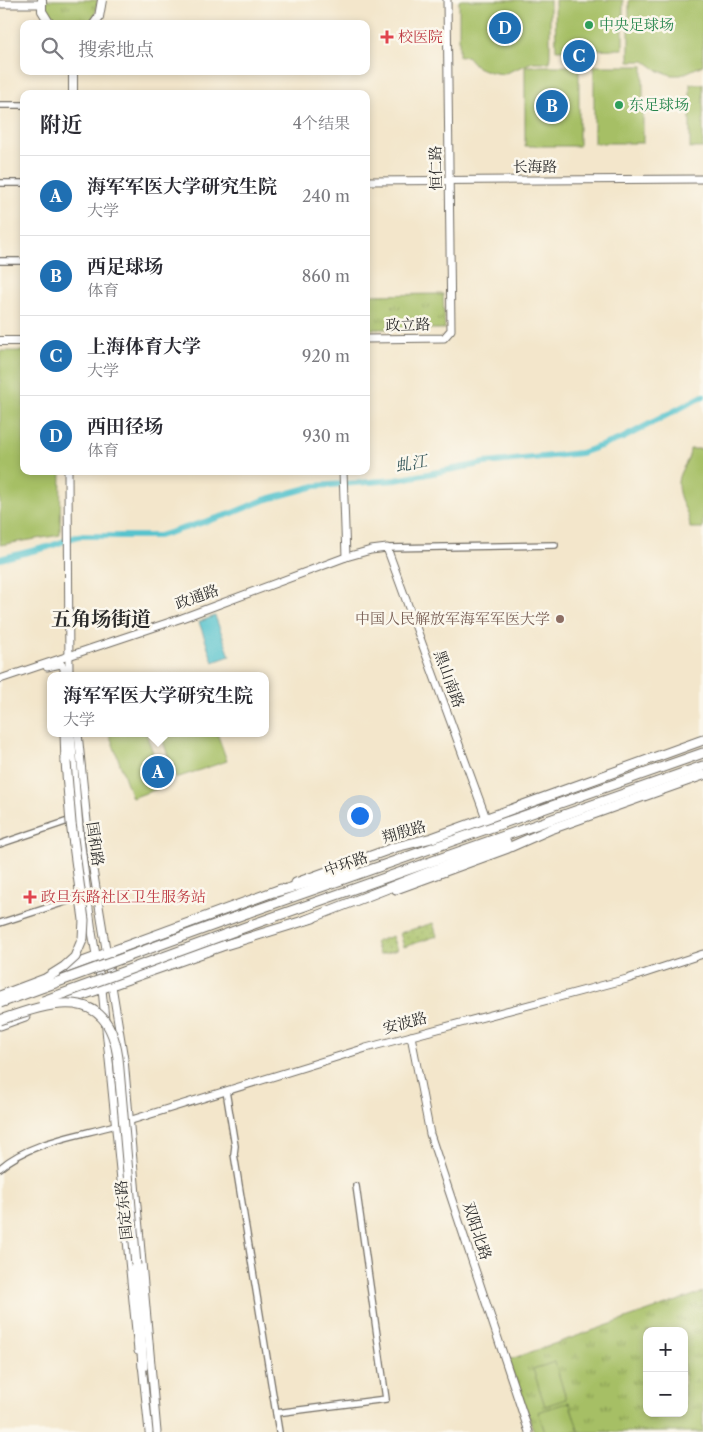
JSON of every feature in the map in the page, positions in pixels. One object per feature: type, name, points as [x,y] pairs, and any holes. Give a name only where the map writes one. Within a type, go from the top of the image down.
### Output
[{"type":"main road","points":[[97,20],[102,0]]},
{"type":"main road","points":[[42,2],[47,20]]},
{"type":"main road","points":[[73,75],[73,90]]},
{"type":"main road","points":[[0,341],[20,341]]},
{"type":"main road","points":[[0,994],[45,979],[64,967],[75,957],[84,938],[84,920],[71,823],[65,737]]},
{"type":"main road","name":"翔殷路","points":[[0,994],[387,850],[432,838],[703,740]]},
{"type":"main road","name":"中环路","points":[[0,1003],[247,913],[703,753]]},
{"type":"main road","name":"中环路","points":[[0,1018],[251,925],[703,766]]},
{"type":"main road","points":[[0,1018],[124,980],[368,900],[508,848],[551,829],[703,775]]},
{"type":"main road","points":[[306,920],[484,852],[554,819]]},
{"type":"main road","points":[[276,892],[436,847]]},
{"type":"main road","points":[[0,1025],[106,985]]},
{"type":"main road","points":[[0,1018],[40,1006],[67,1003],[83,1006],[96,1012],[111,1029],[118,1058],[143,1367]]},
{"type":"street","name":"恒仁路","points":[[447,0],[451,330],[448,335]]},
{"type":"street","points":[[0,4],[42,2]]},
{"type":"street","points":[[0,105],[20,105]]},
{"type":"street","name":"长海路","points":[[370,180],[703,179]]},
{"type":"street","points":[[0,183],[20,183]]},
{"type":"street","points":[[0,261],[20,261]]},
{"type":"street","name":"政立路","points":[[370,339],[444,338],[448,335]]},
{"type":"street","points":[[68,475],[70,654],[68,672]]},
{"type":"street","points":[[343,475],[346,557]]},
{"type":"street","points":[[387,548],[555,545]]},
{"type":"street","name":"政通路","points":[[2,679],[70,654],[182,618],[346,557],[387,548]]},
{"type":"street","name":"黑山南路","points":[[387,548],[486,818]]},
{"type":"street","points":[[2,679],[12,679],[58,664],[67,672]]},
{"type":"street","name":"国和路","points":[[70,737],[88,894],[101,956]]},
{"type":"street","name":"国和路","points":[[78,737],[85,817],[101,956]]},
{"type":"street","points":[[0,844],[78,818]]},
{"type":"street","points":[[0,923],[88,894]]},
{"type":"street","name":"安波路","points":[[115,1124],[411,1036],[627,979],[703,954]]},
{"type":"street","points":[[101,956],[106,985]]},
{"type":"street","name":"国定东路","points":[[106,985],[124,1059],[157,1432]]},
{"type":"street","name":"国定东路","points":[[106,985],[115,1124],[138,1356],[143,1367],[149,1432]]},
{"type":"street","name":"双阳北路","points":[[411,1036],[430,1134],[530,1432]]},
{"type":"street","points":[[226,1091],[235,1146],[234,1154],[279,1432]]},
{"type":"street","points":[[0,1168],[11,1159],[26,1152],[115,1124]]},
{"type":"street","points":[[276,1413],[386,1399],[356,1186]]},
{"type":"green space","points":[[45,0],[98,0],[95,15],[91,20],[53,20],[46,9]]},
{"type":"green space","points":[[459,0],[550,0],[550,62],[533,62],[503,74],[477,67],[467,56],[459,57]]},
{"type":"green space","name":"中央足球场","points":[[555,0],[623,0],[623,49],[556,50]]},
{"type":"green space","points":[[629,0],[703,0],[703,65],[681,75],[672,75],[659,71],[645,61],[629,61]]},
{"type":"green space","points":[[525,66],[579,66],[579,146],[525,146]]},
{"type":"green space","name":"东足球场","points":[[594,66],[643,66],[643,143],[594,143]]},
{"type":"green space","points":[[690,84],[703,84],[703,148],[690,148]]},
{"type":"green space","points":[[443,294],[445,329],[370,329],[370,295]]},
{"type":"green space","points":[[0,351],[20,351],[20,475],[61,475],[60,535],[0,545]]},
{"type":"green space","points":[[690,449],[703,449],[703,528],[690,528],[678,488],[680,473],[690,454]]},
{"type":"green space","points":[[110,737],[147,737],[165,786],[132,798]]},
{"type":"green space","points":[[161,737],[218,737],[227,761],[176,778]]},
{"type":"green space","points":[[433,923],[437,936],[404,947],[400,933]]},
{"type":"green space","points":[[392,936],[397,950],[379,955],[375,942]]},
{"type":"green space","points":[[703,1292],[703,1432],[534,1432],[508,1360]]},
{"type":"green space","points":[[555,1362],[566,1399],[545,1406],[533,1369]]},
{"type":"green space","points":[[569,1402],[579,1432],[545,1432],[538,1412]]},
{"type":"water","points":[[215,616],[230,656],[213,662],[199,622]]},
{"type":"waterway","name":"虬江","points":[[0,559],[48,547],[78,536],[159,536],[230,514],[264,500],[315,486],[396,480],[485,463],[581,453],[623,438],[703,396]]},
{"type":"place","name":"中央足球场","points":[[589,25]]},
{"type":"place","name":"西田径场","points":[[505,28]]},
{"type":"place","name":"校医院","points":[[387,37]]},
{"type":"place","name":"上海体育大学","points":[[579,56]]},
{"type":"place","name":"东足球场","points":[[619,105]]},
{"type":"place","name":"西足球场","points":[[552,106]]},
{"type":"place","name":"中国人民解放军海军军医大学","points":[[560,619]]},
{"type":"place","name":"海军军医大学研究生院","points":[[158,772]]},
{"type":"place","name":"政旦东路社区卫生服务站","points":[[30,897]]},
{"type":"district","name":"五角场街道","points":[[101,619]]}]
